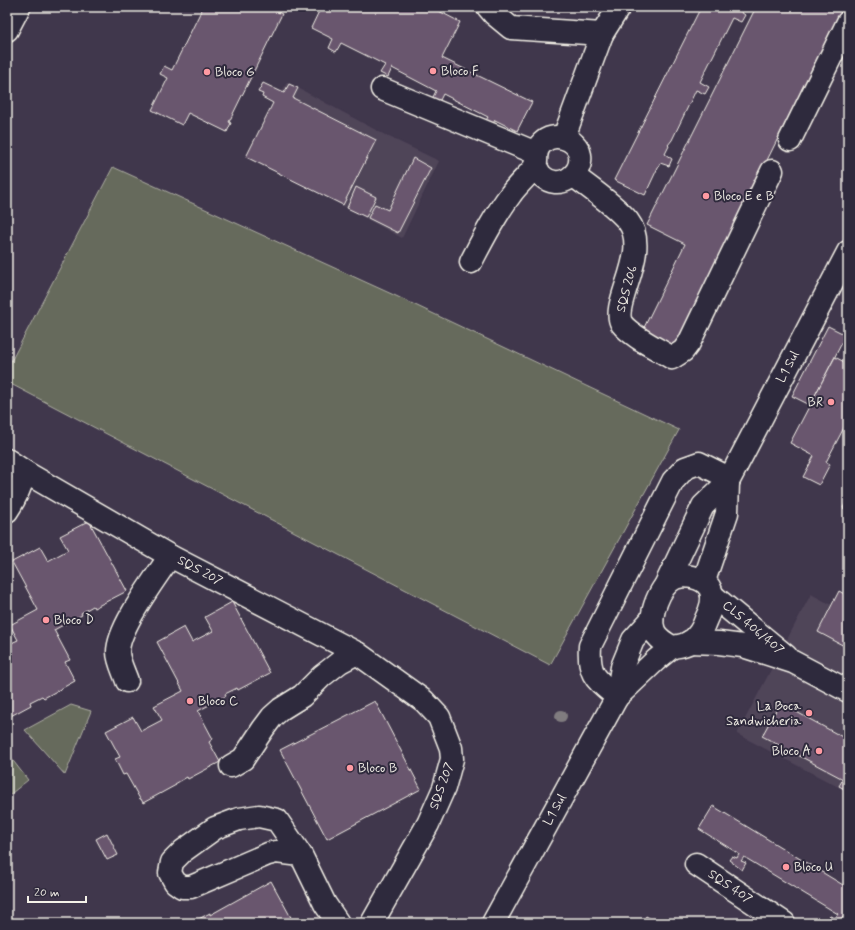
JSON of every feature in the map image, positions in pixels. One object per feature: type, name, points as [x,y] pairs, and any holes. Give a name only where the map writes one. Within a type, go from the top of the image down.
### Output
[{"type":"street","points":[[7,30],[19,7]]},
{"type":"street","points":[[564,138],[602,34],[618,7]]},
{"type":"street","points":[[493,9],[511,28],[602,34]]},
{"type":"street","points":[[790,140],[848,22]]},
{"type":"street","points":[[382,89],[536,159],[541,176],[551,182],[563,182],[574,176],[580,166],[580,154],[575,144],[564,138],[552,137],[542,143],[536,159],[500,208],[471,262]]},
{"type":"street","name":"SQS 206","points":[[574,176],[610,204],[628,221],[633,230],[635,239],[635,261],[620,307],[619,317],[621,322],[628,331],[672,358],[684,351],[693,336],[772,171]]},
{"type":"street","name":"L1 Sul","points":[[665,586],[703,506],[728,480],[848,252]]},
{"type":"street","name":"SQS 207","points":[[7,460],[25,472],[170,556],[357,653],[424,701],[439,717],[451,748],[452,759],[444,788],[428,824],[372,923]]},
{"type":"street","points":[[617,697],[595,678],[589,661],[590,646],[673,480],[684,468],[699,463],[728,480]]},
{"type":"street","points":[[7,511],[13,503],[25,472]]},
{"type":"street","name":"L1 Sul","points":[[708,588],[727,513],[728,480]]},
{"type":"street","name":"SQS 207","points":[[127,681],[118,653],[120,638],[129,619],[170,556]]},
{"type":"street","points":[[684,576],[694,577],[708,588],[712,604],[704,625],[696,637],[681,645],[659,638],[654,630],[652,618],[659,596],[665,586],[675,578],[684,576]]},
{"type":"street","name":"CLS 406/407","points":[[708,588],[793,662]]},
{"type":"street","name":"L1 Sul","points":[[617,697],[622,667],[633,640],[652,618]]},
{"type":"street","name":"CLS 406/407","points":[[681,645],[719,643],[743,646],[793,662],[848,690]]},
{"type":"street","name":"L1 Sul","points":[[493,923],[617,697],[656,660],[681,645]]},
{"type":"street","points":[[231,766],[243,760],[272,717],[281,709],[302,696],[322,676],[340,662],[357,653]]},
{"type":"street","points":[[301,855],[276,852],[268,854],[191,887],[182,887],[175,882],[170,873],[172,862],[183,851],[215,828],[238,819],[259,816],[277,820],[301,855],[325,904],[338,923]]},
{"type":"street","points":[[268,854],[277,820]]},
{"type":"street","name":"SQS 407","points":[[696,864],[784,923]]},
{"type":"shaded area","points":[[287,82],[385,135],[439,161],[402,238],[247,154]]},
{"type":"shaded area","points":[[811,594],[848,614],[848,792],[737,734]]},
{"type":"green space","points":[[113,167],[396,296],[679,430],[550,665],[7,382],[7,369]]},
{"type":"green space","points":[[71,705],[91,711],[65,775],[25,730]]},
{"type":"green space","points":[[7,753],[28,780],[7,797]]},
{"type":"building","name":"Bloco G","points":[[203,7],[268,7],[282,14],[229,122],[231,123],[227,132],[188,113],[182,125],[152,110],[168,78],[160,74],[164,66],[172,70]]},
{"type":"building","name":"Bloco F","points":[[321,7],[431,7],[460,22],[442,58],[532,102],[517,131],[495,120],[490,129],[483,125],[488,117],[443,94],[439,102],[432,99],[436,91],[392,68],[388,77],[380,73],[385,65],[341,43],[336,52],[329,48],[333,39],[311,28]]},
{"type":"building","points":[[701,7],[738,7],[737,9],[745,15],[741,22],[732,18],[700,82],[709,87],[705,94],[696,90],[672,140],[668,145],[669,146],[665,154],[672,159],[669,166],[660,163],[645,195],[614,180]]},
{"type":"building","name":"Bloco E e B","points":[[756,7],[843,7],[665,366],[633,350],[685,244],[647,225]]},
{"type":"building","points":[[263,83],[284,93],[289,84],[298,88],[293,98],[376,140],[343,205],[246,157],[273,103],[262,97],[263,94],[258,92]]},
{"type":"building","points":[[413,158],[431,168],[398,233],[368,218],[375,204],[388,210]]},
{"type":"building","points":[[356,187],[376,197],[366,217],[347,208]]},
{"type":"building","points":[[828,326],[846,335],[810,405],[792,396]]},
{"type":"building","points":[[835,357],[848,364],[848,420],[826,462],[830,464],[819,485],[803,477],[814,456],[790,443]]},
{"type":"building","points":[[848,498],[848,510],[843,508]]},
{"type":"building","name":"Bloco D","points":[[89,521],[127,591],[94,608],[93,606],[81,613],[82,615],[54,630],[70,660],[65,662],[75,681],[44,698],[42,696],[30,702],[31,705],[7,718],[7,645],[18,640],[10,625],[38,610],[12,562],[40,547],[48,561],[68,550],[60,536]]},
{"type":"building","points":[[839,591],[848,596],[848,648],[818,632]]},
{"type":"building","name":"Bloco C","points":[[232,602],[270,673],[238,690],[237,688],[225,694],[226,696],[198,711],[213,739],[209,742],[220,762],[188,779],[187,777],[175,784],[176,785],[143,803],[126,774],[123,775],[115,759],[120,757],[106,731],[133,717],[141,731],[162,720],[154,706],[183,691],[157,642],[184,627],[192,642],[213,631],[205,617]]},
{"type":"building","name":"Bloco B","points":[[375,701],[421,789],[327,839],[280,750]]},
{"type":"building","name":"Bloco A","points":[[780,703],[848,740],[848,791],[839,786],[843,779],[762,736]]},
{"type":"building","name":"Bloco U","points":[[713,806],[848,888],[848,920],[842,917],[840,920],[845,923],[832,923],[827,920],[830,916],[835,918],[838,914],[744,857],[741,861],[746,863],[742,870],[729,860],[732,856],[737,858],[739,854],[699,829]]},
{"type":"building","points":[[107,833],[118,855],[107,860],[96,839]]},
{"type":"building","points":[[271,881],[294,923],[191,923],[210,913],[210,915]]},
{"type":"building","points":[[646,916],[658,923],[642,923]]},
{"type":"place","name":"Bloco F","points":[[433,71]]},
{"type":"place","name":"Bloco G","points":[[207,72]]},
{"type":"place","name":"Bloco E e B","points":[[706,196]]},
{"type":"place","name":"BR","points":[[831,402]]},
{"type":"place","name":"Bloco D","points":[[46,620]]},
{"type":"place","name":"Bloco C","points":[[190,701]]},
{"type":"place","name":"La Boca Sandwicheria","points":[[809,713]]},
{"type":"place","name":"Bloco A","points":[[819,751]]},
{"type":"place","name":"Bloco B","points":[[350,768]]},
{"type":"place","name":"Bloco U","points":[[786,867]]}]
